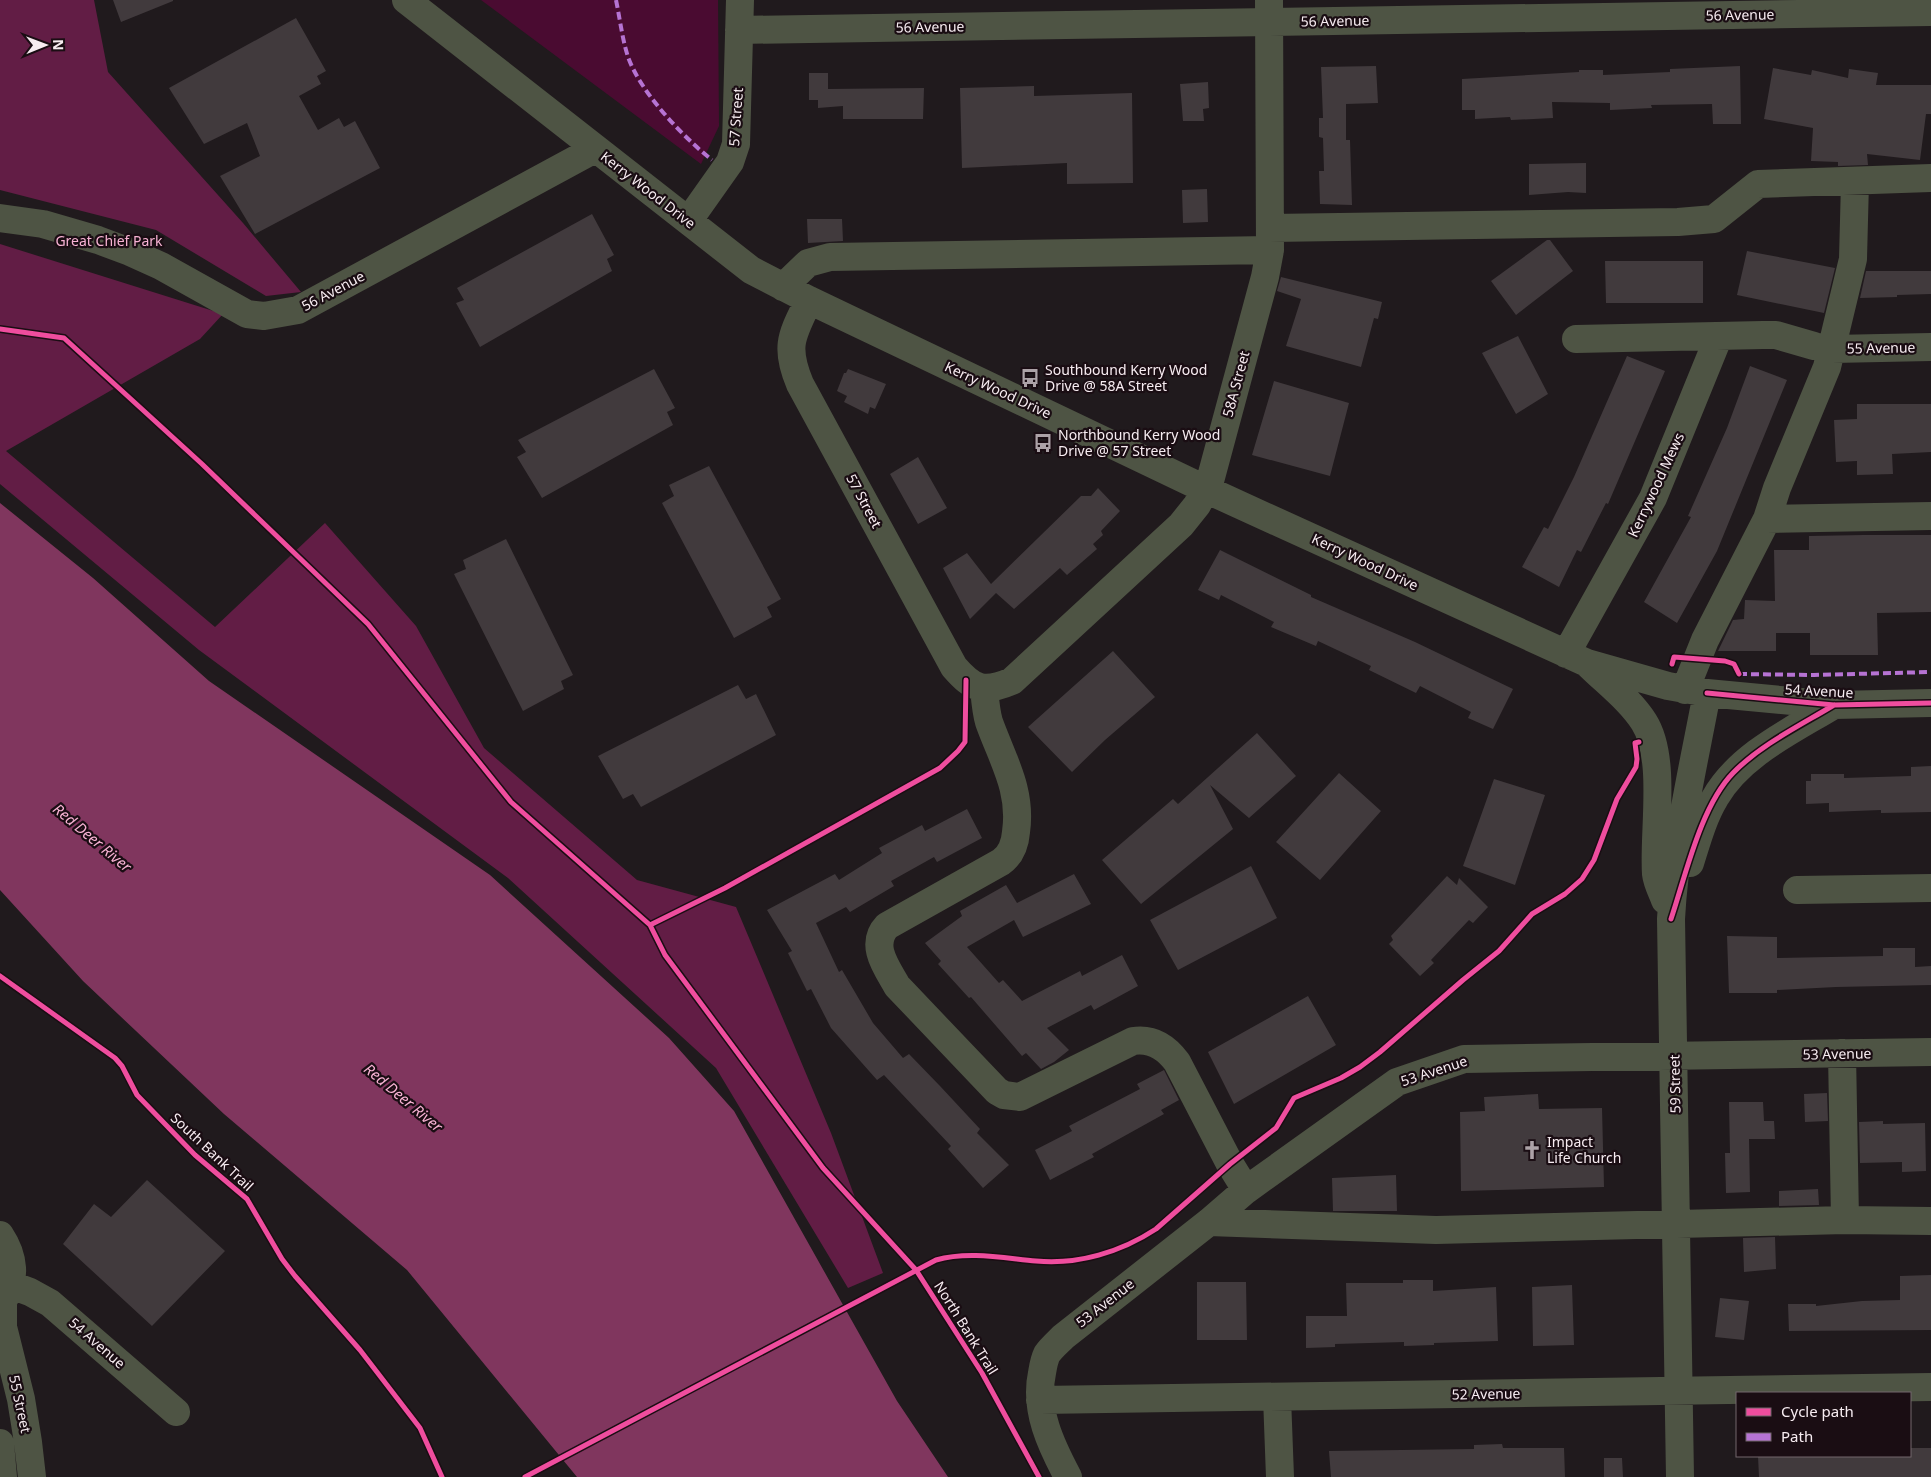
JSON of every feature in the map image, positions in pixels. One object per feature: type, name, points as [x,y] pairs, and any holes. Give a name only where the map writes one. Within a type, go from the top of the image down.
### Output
[{"type":"street","name":"Kerry Wood Drive","points":[[406,0],[751,270],[809,300],[1205,489],[1577,658],[1696,692]]},
{"type":"street","name":"57 Street","points":[[688,220],[733,155],[737,134],[740,0]]},
{"type":"street","name":"56 Avenue","points":[[739,30],[1269,11],[1931,12]]},
{"type":"street","name":"58A Street","points":[[981,688],[1002,685],[1012,681],[1181,525],[1197,505],[1205,489],[1217,454],[1265,277],[1270,239],[1269,11]]},
{"type":"street","name":"56 Avenue","points":[[0,218],[43,224],[98,240],[161,266],[247,314],[275,316],[298,310],[595,149]]},
{"type":"street","points":[[783,287],[808,263],[830,257],[1678,222],[1714,219],[1758,184],[1931,178]]},
{"type":"street","name":"59 Street","points":[[1680,1477],[1671,919],[1673,880],[1696,692],[1705,640],[1767,520],[1777,488],[1827,367],[1823,347],[1853,259],[1854,182]]},
{"type":"street","name":"57 Street","points":[[809,300],[793,333],[791,348],[795,371],[800,384],[946,653],[963,677],[981,688]]},
{"type":"street","name":"Kerrywood Mews","points":[[1577,658],[1653,498],[1719,336]]},
{"type":"street","points":[[1576,339],[1776,336],[1823,347]]},
{"type":"street","name":"55 Avenue","points":[[1823,347],[1931,348]]},
{"type":"street","points":[[1767,520],[1931,516]]},
{"type":"street","points":[[1577,658],[1636,711],[1645,723],[1651,738],[1656,782],[1656,876],[1671,919]]},
{"type":"street","points":[[981,688],[988,720],[1014,784],[1017,807],[1015,842],[1007,858],[1001,862],[887,926],[880,936],[878,944],[886,966],[897,986],[997,1091],[1004,1095],[1020,1098],[1133,1041],[1149,1041],[1166,1049],[1177,1062],[1230,1164],[1246,1190]]},
{"type":"street","name":"54 Avenue","points":[[1696,692],[1834,705],[1931,703]]},
{"type":"street","points":[[1671,919],[1706,814],[1732,774],[1746,761],[1834,705]]},
{"type":"street","points":[[1797,890],[1931,888]]},
{"type":"street","name":"53 Avenue","points":[[1068,1477],[1049,1438],[1040,1400],[1043,1366],[1047,1355],[1054,1346],[1209,1222],[1246,1190],[1397,1082],[1464,1059],[1931,1052]]},
{"type":"street","points":[[1842,1053],[1844,1220]]},
{"type":"street","points":[[1209,1222],[1436,1230],[1844,1220],[1931,1221]]},
{"type":"street","name":"55 Street","points":[[0,1235],[9,1251],[13,1268],[5,1298],[3,1327],[20,1399],[32,1477]]},
{"type":"street","name":"54 Avenue","points":[[5,1298],[30,1292],[50,1303],[176,1412]]},
{"type":"street","name":"52 Avenue","points":[[1040,1400],[1931,1387]]},
{"type":"street","points":[[1277,1397],[1280,1477]]},
{"type":"street","name":"55 Street","points":[[0,1443],[3,1477]]},
{"type":"shaded area","points":[[0,0],[94,0],[108,72],[243,223],[301,292],[266,296],[156,230],[0,190]]},
{"type":"shaded area","points":[[481,0],[718,0],[719,126],[701,164]]},
{"type":"shaded area","points":[[0,244],[223,314],[200,339],[6,451],[215,627],[325,523],[416,626],[484,748],[637,880],[736,907],[831,1133],[883,1273],[848,1288],[716,1068],[508,878],[199,650],[0,484]]},
{"type":"water","name":"Red Deer River","points":[[0,503],[93,578],[209,681],[490,875],[669,1038],[734,1111],[897,1401],[948,1477],[577,1477],[407,1270],[224,1114],[83,981],[0,890]]},
{"type":"building","points":[[113,0],[173,0],[173,1],[121,22]]},
{"type":"building","points":[[296,18],[326,71],[317,76],[321,84],[299,96],[318,130],[339,118],[344,127],[355,121],[380,168],[255,234],[220,176],[260,156],[247,123],[204,144],[169,88]]},
{"type":"building","points":[[1376,66],[1378,103],[1346,104],[1346,140],[1350,140],[1352,205],[1320,204],[1319,171],[1324,171],[1323,138],[1319,137],[1319,118],[1323,118],[1321,67]]},
{"type":"building","points":[[1740,66],[1741,124],[1713,124],[1712,104],[1651,105],[1652,108],[1610,110],[1610,103],[1552,102],[1553,118],[1511,120],[1510,117],[1475,119],[1475,110],[1462,110],[1462,79],[1579,72],[1579,70],[1603,70],[1603,75],[1670,72],[1670,69]]},
{"type":"building","points":[[1773,68],[1811,75],[1812,70],[1848,78],[1849,69],[1878,73],[1876,85],[1931,85],[1931,114],[1926,114],[1920,160],[1867,154],[1868,165],[1838,166],[1838,162],[1811,161],[1813,128],[1764,119]]},
{"type":"building","points":[[809,73],[828,73],[828,89],[924,88],[923,119],[843,119],[843,106],[818,108],[818,100],[809,100]]},
{"type":"building","points":[[1208,82],[1209,108],[1203,109],[1204,121],[1183,121],[1180,84]]},
{"type":"building","points":[[1034,86],[1034,96],[1132,93],[1133,183],[1067,184],[1067,163],[962,168],[960,88]]},
{"type":"building","points":[[1586,163],[1586,193],[1568,192],[1529,195],[1529,164]]},
{"type":"building","points":[[1207,189],[1208,222],[1183,223],[1182,190]]},
{"type":"building","points":[[592,214],[614,255],[607,259],[612,271],[480,347],[456,303],[464,300],[457,288]]},
{"type":"building","points":[[807,219],[842,219],[843,241],[808,243]]},
{"type":"building","points":[[1547,240],[1550,240],[1573,271],[1516,315],[1491,281]]},
{"type":"building","points":[[1747,251],[1835,268],[1824,313],[1737,295]]},
{"type":"building","points":[[1605,261],[1703,261],[1703,303],[1606,303]]},
{"type":"building","points":[[1866,271],[1931,271],[1931,294],[1860,298]]},
{"type":"building","points":[[1281,277],[1382,302],[1378,319],[1374,318],[1361,367],[1286,346],[1301,299],[1277,291]]},
{"type":"building","points":[[1518,336],[1548,394],[1516,414],[1482,353]]},
{"type":"building","points":[[1627,356],[1665,371],[1608,504],[1606,503],[1581,552],[1577,550],[1559,587],[1522,567],[1544,527],[1548,529],[1574,477]]},
{"type":"building","points":[[1750,366],[1787,380],[1717,551],[1677,623],[1644,602],[1691,517],[1688,516],[1727,428]]},
{"type":"building","points":[[654,369],[675,408],[667,412],[673,425],[542,498],[517,457],[526,452],[518,440]]},
{"type":"building","points":[[848,369],[886,384],[875,409],[870,407],[868,414],[844,402],[847,396],[837,391],[844,373]]},
{"type":"building","points":[[1274,381],[1349,403],[1330,476],[1252,455]]},
{"type":"building","points":[[1857,404],[1931,404],[1931,452],[1892,454],[1893,474],[1857,475],[1857,461],[1836,462],[1834,420],[1857,419]]},
{"type":"building","points":[[918,457],[947,508],[918,524],[890,474]]},
{"type":"building","points":[[709,466],[781,599],[767,607],[772,617],[734,638],[662,503],[674,496],[669,485]]},
{"type":"building","points":[[1098,488],[1120,511],[1101,531],[1103,535],[1093,544],[1097,549],[1067,575],[1060,568],[1014,609],[996,593],[970,619],[943,568],[967,553],[991,584],[1081,496],[1091,496]]},
{"type":"building","points":[[1931,535],[1931,612],[1877,613],[1878,655],[1810,655],[1810,633],[1776,633],[1776,651],[1718,651],[1733,620],[1744,619],[1745,600],[1775,601],[1774,550],[1809,550],[1809,536]]},
{"type":"building","points":[[506,539],[573,675],[561,681],[564,689],[523,711],[454,574],[466,569],[463,560]]},
{"type":"building","points":[[1220,550],[1311,595],[1311,597],[1415,642],[1513,689],[1493,729],[1468,718],[1471,712],[1420,686],[1416,693],[1369,670],[1371,666],[1318,641],[1316,646],[1271,627],[1274,622],[1221,595],[1219,600],[1198,590]]},
{"type":"building","points":[[1113,651],[1155,697],[1105,740],[1072,772],[1028,727]]},
{"type":"building","points":[[738,685],[746,699],[756,694],[776,735],[641,807],[633,794],[623,799],[598,756]]},
{"type":"building","points":[[1257,733],[1296,776],[1249,818],[1210,785],[1233,829],[1141,904],[1102,860],[1173,799],[1178,804]]},
{"type":"building","points":[[1931,766],[1931,812],[1881,813],[1881,810],[1829,812],[1829,803],[1806,804],[1806,781],[1811,781],[1811,774],[1844,774],[1844,778],[1911,776],[1911,767]]},
{"type":"building","points":[[1339,773],[1381,811],[1320,880],[1276,842]]},
{"type":"building","points":[[1494,779],[1545,795],[1515,885],[1463,866]]},
{"type":"building","points":[[967,809],[982,838],[937,862],[934,857],[891,881],[894,886],[850,912],[846,907],[816,923],[839,972],[842,970],[873,1023],[903,1058],[909,1054],[940,1086],[980,1129],[977,1133],[1009,1165],[983,1188],[948,1149],[951,1146],[884,1075],[877,1080],[831,1028],[811,989],[807,991],[788,953],[792,951],[767,910],[835,874],[839,880],[882,853],[879,848],[922,825],[925,831]]},
{"type":"building","points":[[1251,866],[1277,918],[1178,970],[1150,920]]},
{"type":"building","points":[[1074,874],[1091,904],[1023,937],[1014,920],[967,947],[999,983],[1003,980],[1022,1001],[1080,971],[1082,976],[1122,955],[1138,986],[1094,1010],[1091,1005],[1047,1028],[1069,1050],[1054,1062],[1041,1069],[1026,1053],[1022,1056],[971,997],[969,998],[938,964],[941,961],[925,943],[962,916],[960,911],[1006,885],[1017,903]]},
{"type":"building","points":[[1447,876],[1457,885],[1459,878],[1488,907],[1473,923],[1469,920],[1431,960],[1434,963],[1420,976],[1389,944],[1393,940],[1391,936]]},
{"type":"building","points":[[1727,936],[1777,937],[1777,958],[1883,956],[1883,948],[1915,948],[1915,967],[1931,966],[1931,985],[1777,990],[1777,993],[1729,993]]},
{"type":"building","points":[[1308,996],[1336,1045],[1234,1104],[1208,1052]]},
{"type":"building","points":[[1164,1070],[1179,1100],[1161,1110],[1164,1114],[1092,1154],[1094,1157],[1050,1180],[1035,1150],[1072,1131],[1069,1126],[1140,1089],[1137,1084]]},
{"type":"building","points":[[1827,1093],[1828,1121],[1805,1122],[1804,1094]]},
{"type":"building","name":"Impact Life Church","points":[[1538,1094],[1539,1109],[1602,1108],[1604,1187],[1461,1191],[1460,1112],[1485,1111],[1484,1097]]},
{"type":"building","points":[[1729,1102],[1763,1102],[1764,1121],[1774,1121],[1775,1139],[1749,1139],[1750,1192],[1726,1193],[1725,1153],[1730,1153]]},
{"type":"building","points":[[1883,1121],[1883,1124],[1925,1123],[1926,1171],[1902,1172],[1902,1162],[1860,1163],[1859,1122]]},
{"type":"building","points":[[1396,1175],[1397,1211],[1333,1211],[1332,1178]]},
{"type":"building","points":[[147,1180],[225,1251],[152,1326],[63,1244],[94,1204],[111,1217]]},
{"type":"building","points":[[1818,1189],[1819,1205],[1779,1206],[1779,1191]]},
{"type":"building","points":[[1775,1237],[1776,1269],[1744,1272],[1743,1238]]},
{"type":"building","points":[[1931,1275],[1931,1330],[1789,1331],[1788,1304],[1816,1304],[1816,1306],[1862,1301],[1900,1300],[1900,1276]]},
{"type":"building","points":[[1403,1280],[1433,1280],[1433,1291],[1496,1287],[1498,1341],[1404,1346],[1404,1342],[1335,1344],[1335,1347],[1306,1348],[1306,1316],[1347,1316],[1346,1283],[1403,1283]]},
{"type":"building","points":[[1197,1282],[1246,1282],[1247,1340],[1197,1340]]},
{"type":"building","points":[[1572,1285],[1574,1345],[1533,1346],[1532,1287]]},
{"type":"building","points":[[1720,1298],[1749,1301],[1744,1340],[1715,1337]]},
{"type":"building","points":[[1502,1444],[1503,1448],[1564,1448],[1565,1477],[1331,1477],[1329,1451],[1474,1449],[1474,1445]]},
{"type":"building","points":[[1911,1448],[1931,1448],[1931,1477],[1759,1477],[1758,1457],[1911,1457]]},
{"type":"building","points":[[1604,1458],[1622,1458],[1623,1477],[1604,1477]]},
{"type":"marked path","points":[[616,0],[628,57],[642,85],[688,139],[712,160]]},
{"type":"marked path","points":[[1739,674],[1814,675],[1931,672]]},
{"type":"cycle path","name":"North Bank Trail","points":[[0,329],[64,338],[202,464],[368,624],[511,802],[650,925],[665,955],[823,1168],[916,1270],[982,1373],[1039,1477]]},
{"type":"cycle path","points":[[1672,664],[1674,657],[1725,661],[1734,664],[1739,674]]},
{"type":"cycle path","points":[[650,925],[725,888],[940,768],[965,742],[966,680]]},
{"type":"cycle path","points":[[1707,693],[1834,705],[1931,703]]},
{"type":"cycle path","points":[[1671,919],[1703,822],[1722,787],[1733,773],[1756,753],[1834,705]]},
{"type":"cycle path","points":[[525,1477],[936,1260],[960,1256],[1052,1262],[1083,1259],[1114,1250],[1156,1229],[1230,1164],[1276,1128],[1294,1098],[1341,1078],[1380,1052],[1499,951],[1532,914],[1565,894],[1582,879],[1594,860],[1617,799],[1636,767],[1635,743],[1639,742]]},
{"type":"cycle path","name":"South Bank Trail","points":[[0,976],[115,1058],[122,1066],[137,1095],[195,1155],[247,1199],[282,1259],[360,1350],[420,1428],[442,1477]]},
{"type":"place","name":"Southbound Kerry Wood Drive @ 58A Street","points":[[1030,378]]},
{"type":"place","name":"Northbound Kerry Wood Drive @ 57 Street","points":[[1043,443]]},
{"type":"place","name":"Impact Life Church","points":[[1532,1150]]},
{"type":"park label","name":"Great Chief Park","points":[[109,241]]}]
